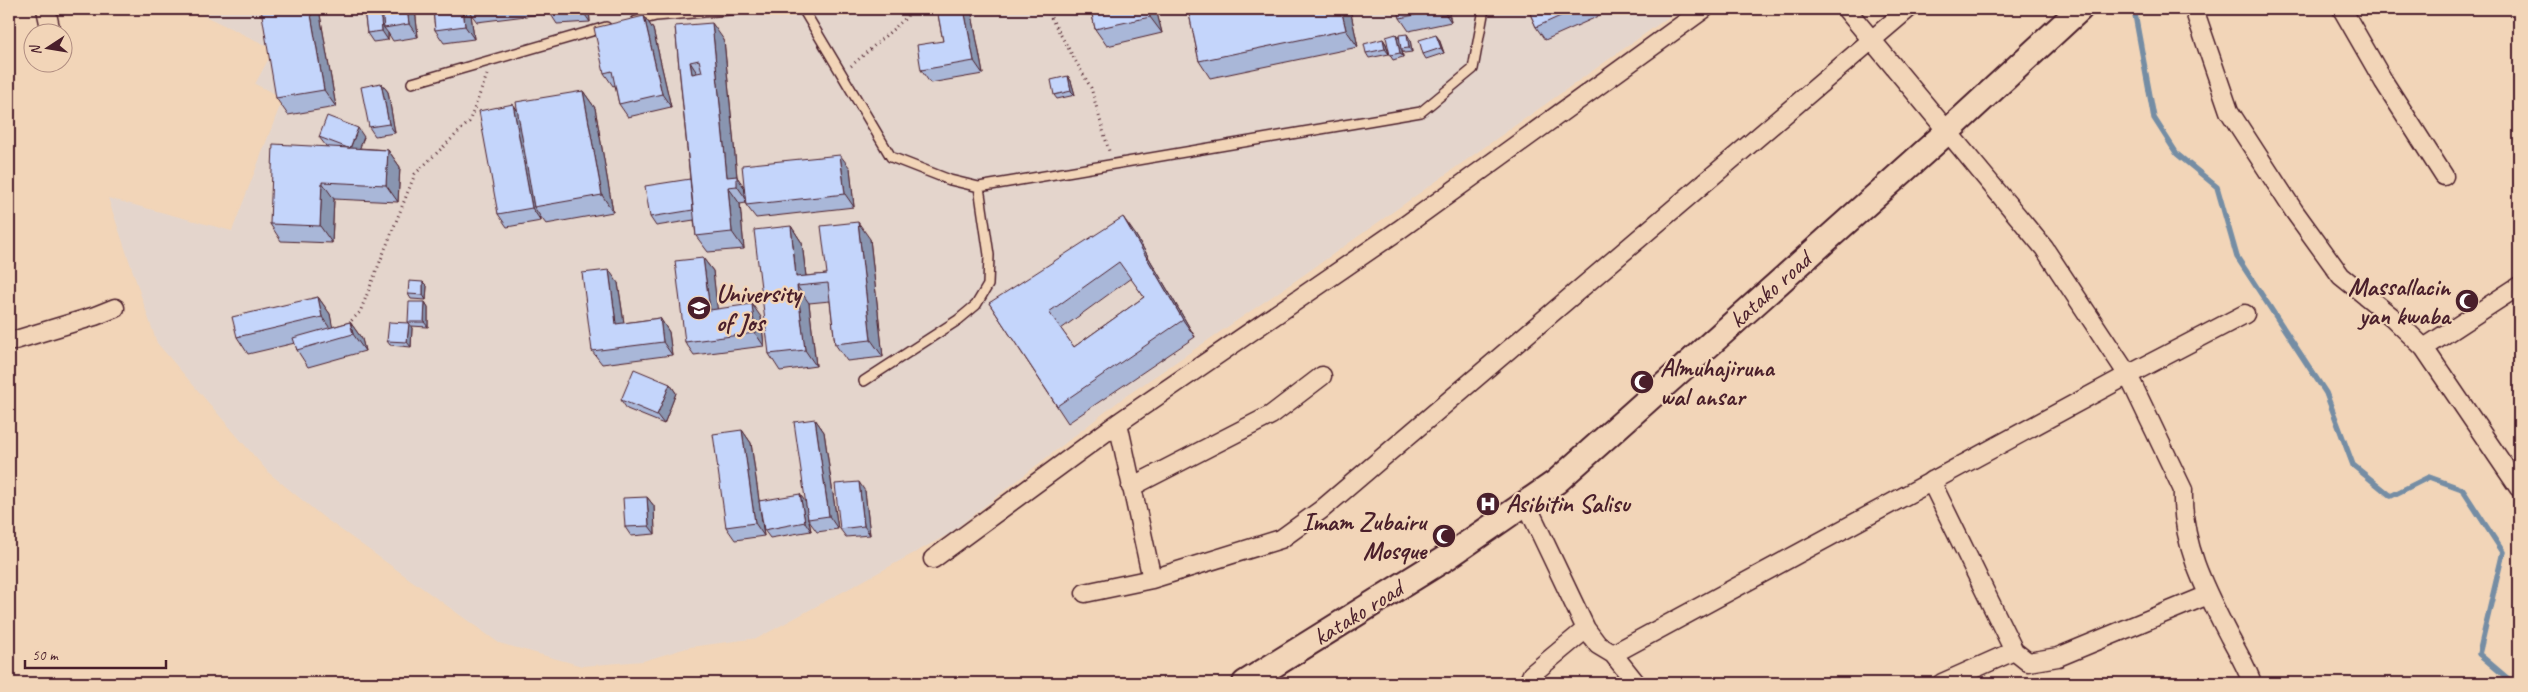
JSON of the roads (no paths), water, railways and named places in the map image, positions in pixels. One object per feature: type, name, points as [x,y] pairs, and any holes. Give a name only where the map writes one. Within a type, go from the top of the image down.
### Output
[{"type":"street","points":[[46,9],[49,22]]},
{"type":"street","points":[[933,559],[1118,423],[1399,230],[1704,9]]},
{"type":"street","points":[[1846,9],[2044,248],[2128,375],[2183,490],[2182,510],[2186,538],[2208,595],[2252,683]]},
{"type":"street","points":[[1086,593],[1152,579],[1281,539],[1289,534],[1321,510],[1908,9]]},
{"type":"street","name":"katako road","points":[[1244,683],[1450,556],[1556,482],[1948,131],[2080,9]]},
{"type":"street","points":[[2194,9],[2229,111],[2257,157],[2341,276],[2392,317],[2424,348],[2519,488]]},
{"type":"street","points":[[2342,9],[2384,82],[2444,176]]},
{"type":"street","points":[[2424,348],[2519,286]]},
{"type":"street","points":[[9,342],[115,308]]},
{"type":"street","points":[[1613,654],[2128,375],[2245,314]]},
{"type":"street","points":[[1130,487],[1271,415],[1322,376]]},
{"type":"street","points":[[1118,423],[1130,487],[1152,579]]},
{"type":"street","points":[[1932,481],[2014,651],[2028,662],[2058,657],[2208,595]]},
{"type":"street","points":[[1526,503],[1586,629],[1598,645],[1613,654],[1636,683]]},
{"type":"street","points":[[1528,683],[1532,674],[1586,629]]},
{"type":"street","points":[[1942,683],[2014,651]]},
{"type":"lane","points":[[630,22],[656,16],[741,9]]},
{"type":"lane","points":[[802,9],[891,157],[950,180],[980,187],[1421,112],[1473,68],[1484,9]]},
{"type":"lane","points":[[412,83],[612,26]]},
{"type":"lane","points":[[864,380],[958,320],[976,306],[988,285],[989,255],[980,187]]},
{"type":"waterway","points":[[2134,9],[2154,118],[2177,154],[2217,187],[2237,257],[2326,393],[2353,465],[2391,496],[2429,477],[2462,489],[2503,552],[2479,654],[2513,683]]},
{"type":"place","name":"Massallacin yan kwaba","points":[[2467,301]]},
{"type":"place","name":"University of Jos","points":[[699,308]]},
{"type":"place","name":"Almuhajiruna wal ansar","points":[[1642,382]]},
{"type":"place","name":"Asibitin Salisu","points":[[1488,504]]},
{"type":"place","name":"Imam Zubairu Mosque","points":[[1444,536]]}]
